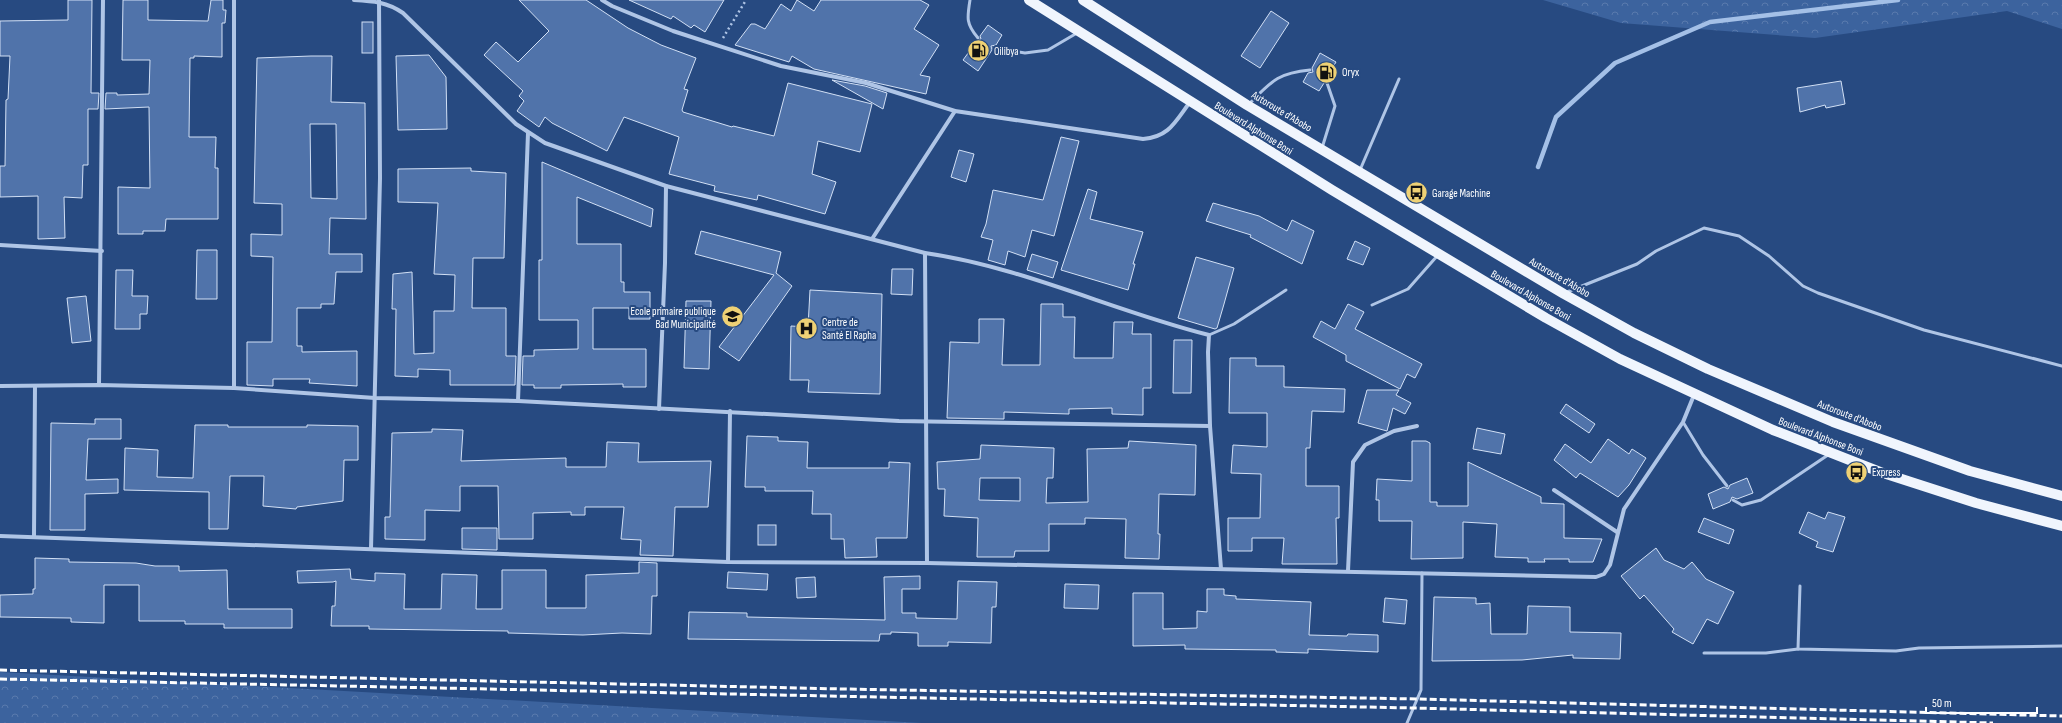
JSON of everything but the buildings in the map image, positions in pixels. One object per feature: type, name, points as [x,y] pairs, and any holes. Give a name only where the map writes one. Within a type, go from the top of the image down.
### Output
[{"type":"main road","name":"Boulevard Alphonse Boni","points":[[1029,0],[1190,102],[1439,254],[1546,318],[1620,359],[1694,395],[1773,430],[1830,453],[1938,491],[2062,526]]},
{"type":"main road","name":"Autoroute d'Abobo","points":[[1084,0],[1247,105],[1564,294],[1634,333],[1708,369],[1854,430],[1970,470],[2062,496]]},
{"type":"street","points":[[99,386],[102,251],[103,0]]},
{"type":"street","points":[[234,0],[234,388]]},
{"type":"street","points":[[354,0],[379,0],[392,5],[403,13],[516,124],[528,133],[563,150],[666,186],[925,253],[953,257],[991,266],[1209,335],[1210,426],[1221,569]]},
{"type":"street","points":[[371,549],[380,178],[379,0]]},
{"type":"street","points":[[602,0],[612,6],[673,31],[781,66],[866,83],[955,111],[1143,139],[1157,138],[1167,132],[1190,102]]},
{"type":"street","points":[[872,239],[955,111]]},
{"type":"street","points":[[518,401],[528,133]]},
{"type":"street","points":[[659,410],[665,263],[666,186]]},
{"type":"street","points":[[0,245],[102,251]]},
{"type":"street","points":[[925,253],[927,563]]},
{"type":"street","points":[[0,386],[234,388],[375,398],[518,401],[659,410],[730,411],[899,421],[925,420],[1210,426]]},
{"type":"street","points":[[34,537],[35,386]]},
{"type":"street","points":[[0,536],[728,562],[927,563],[1596,577],[1604,574],[1610,565],[1617,532],[1624,509],[1683,422],[1694,395]]},
{"type":"street","points":[[728,562],[730,411]]},
{"type":"street","points":[[1348,571],[1353,462],[1365,445],[1394,432],[1417,426]]},
{"type":"street","points":[[1554,490],[1617,532]]},
{"type":"lane","points":[[970,0],[968,14],[970,28],[978,38]]},
{"type":"lane","points":[[994,48],[1024,53],[1048,50],[1079,32]]},
{"type":"lane","points":[[1247,105],[1274,78],[1299,71],[1310,70]]},
{"type":"lane","points":[[1359,172],[1399,79]]},
{"type":"lane","points":[[1322,150],[1335,106],[1326,80]]},
{"type":"lane","points":[[1564,294],[1637,264],[1656,251],[1704,228],[1739,236],[1769,256],[1803,286],[1818,293],[1924,330],[2062,366]]},
{"type":"lane","points":[[1372,305],[1408,289],[1439,254]]},
{"type":"lane","points":[[1209,335],[1234,324],[1286,290]]},
{"type":"lane","points":[[1683,422],[1703,455],[1728,486]]},
{"type":"lane","points":[[1733,500],[1742,505],[1761,500],[1830,453]]},
{"type":"lane","points":[[1407,723],[1421,690],[1422,573]]},
{"type":"lane","points":[[1798,649],[1800,586]]},
{"type":"lane","points":[[1704,653],[1766,653],[1798,649],[1896,651],[1954,647],[2062,646]]},
{"type":"path","points":[[718,46],[746,0]]},
{"type":"green space","points":[[1543,0],[2062,0],[2062,29],[2007,11],[1815,38],[1621,23]]},
{"type":"green space","points":[[0,672],[922,723],[0,723]]},
{"type":"waterway","points":[[1538,167],[1556,117],[1615,63],[1710,22],[1898,0]]},
{"type":"railway","points":[[0,670],[843,689],[1418,699],[2062,716]]},
{"type":"railway","points":[[0,679],[1414,708],[1993,723]]},
{"type":"place","name":"Oilibya","points":[[979,51]]},
{"type":"place","name":"Oryx","points":[[1326,72]]},
{"type":"place","name":"Garage Machine","points":[[1417,193]]},
{"type":"place","name":"Ecole primaire publique Bad Municipalité","points":[[732,317]]},
{"type":"place","name":"Centre de Santé El Rapha","points":[[806,328]]},
{"type":"place","name":"Express","points":[[1857,472]]}]
